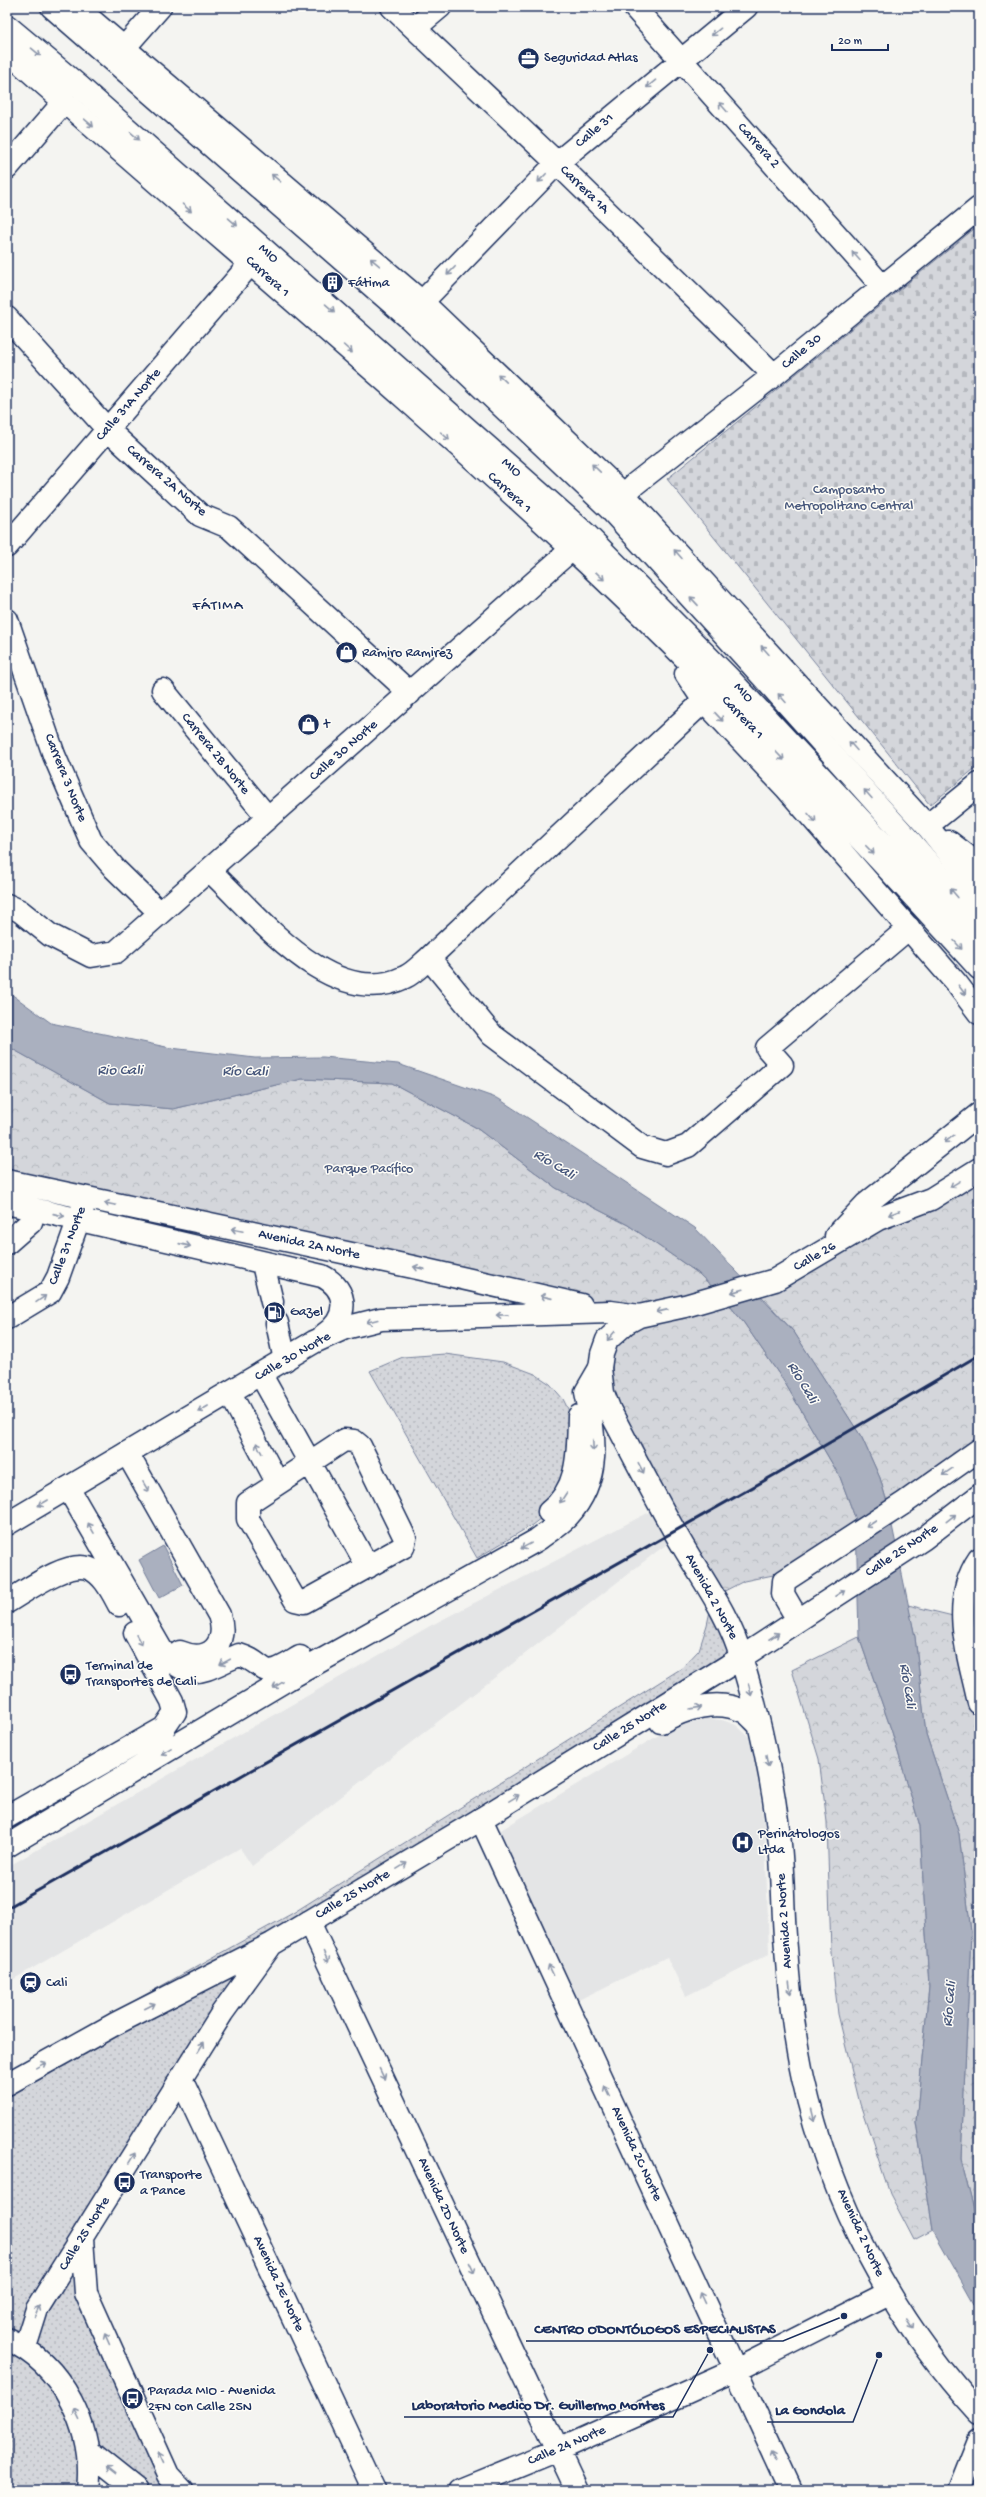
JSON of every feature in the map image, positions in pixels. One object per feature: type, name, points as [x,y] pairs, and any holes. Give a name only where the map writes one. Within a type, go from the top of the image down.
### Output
[{"type":"main road","name":"MIO","points":[[52,7],[409,318],[610,510],[752,664],[910,841],[979,922]]},
{"type":"main road","points":[[76,7],[422,302],[624,495],[927,826],[979,891]]},
{"type":"main road","points":[[124,48],[160,7]]},
{"type":"main road","name":"Carrera 1A","points":[[392,7],[557,163],[774,375]]},
{"type":"main road","points":[[415,28],[440,7]]},
{"type":"main road","name":"Carrera 2","points":[[634,7],[882,286]]},
{"type":"main road","name":"Calle 31","points":[[422,302],[557,163],[746,7]]},
{"type":"main road","name":"MIO","points":[[7,26],[86,93],[586,534],[728,677],[979,947]]},
{"type":"main road","name":"Carrera 1","points":[[7,51],[251,263],[572,549],[654,629],[884,864],[979,968]]},
{"type":"main road","points":[[7,168],[64,102]]},
{"type":"main road","name":"Calle 30","points":[[624,495],[635,484],[774,375],[979,208]]},
{"type":"main road","name":"Calle 31A Norte","points":[[7,546],[251,263]]},
{"type":"main road","name":"Carrera 2A Norte","points":[[7,318],[108,430],[200,515],[229,527],[410,693]]},
{"type":"main road","name":"Calle 30 Norte","points":[[13,908],[50,935],[91,956],[116,952],[572,549]]},
{"type":"main road","name":"Carrera 3 Norte","points":[[7,620],[54,755],[91,841],[115,869],[160,913]]},
{"type":"main road","points":[[654,629],[704,700],[787,789],[909,928],[957,984],[979,1013]]},
{"type":"main road","name":"Carrera 2B Norte","points":[[163,690],[268,818]]},
{"type":"main road","points":[[209,870],[302,958],[337,978],[372,985],[406,977],[429,958],[704,700]]},
{"type":"main road","points":[[927,826],[979,784]]},
{"type":"main road","points":[[927,826],[979,865]]},
{"type":"main road","points":[[7,890],[13,908]]},
{"type":"main road","points":[[429,958],[492,1035],[642,1148],[666,1154],[688,1146],[782,1065],[767,1048],[909,928]]},
{"type":"main road","points":[[817,1256],[866,1204],[979,1114]]},
{"type":"main road","name":"Calle 26","points":[[639,1316],[685,1306],[775,1280],[878,1219],[931,1199],[979,1169]]},
{"type":"main road","name":"Avenida 2A Norte","points":[[7,1181],[414,1267],[611,1312]]},
{"type":"main road","name":"Calle 31 Norte","points":[[7,1318],[50,1292],[58,1277],[80,1220],[86,1198]]},
{"type":"main road","name":"Avenida 2A Norte","points":[[7,1203],[263,1264],[322,1276],[334,1284],[340,1293],[343,1304],[338,1324],[314,1342]]},
{"type":"main road","points":[[7,1242],[31,1222],[34,1210]]},
{"type":"main road","points":[[263,1264],[272,1302]]},
{"type":"main road","name":"Calle 30 Norte","points":[[7,1524],[261,1375],[314,1342],[345,1328],[381,1319],[611,1312],[639,1316]]},
{"type":"main road","name":"Avenida 2 Norte","points":[[639,1316],[618,1328],[608,1340],[600,1368],[604,1393],[610,1411],[678,1538],[734,1634],[742,1657],[757,1723],[767,1758],[779,1830],[786,1949],[803,2078],[816,2129],[851,2220],[888,2293],[938,2366],[979,2414]]},
{"type":"main road","points":[[277,1323],[285,1360]]},
{"type":"main road","points":[[74,1484],[161,1649],[172,1664],[191,1672],[206,1670],[239,1655],[255,1661],[264,1669],[272,1670],[281,1668],[477,1558],[532,1525],[558,1505],[572,1483],[577,1462],[579,1414],[586,1392],[600,1368]]},
{"type":"main road","points":[[261,1375],[368,1567]]},
{"type":"main road","points":[[7,1846],[288,1679],[537,1540],[568,1516],[588,1488],[594,1464],[592,1415],[586,1392]]},
{"type":"main road","points":[[230,1393],[277,1482]]},
{"type":"main road","points":[[344,1440],[354,1441],[360,1446],[405,1538],[403,1548],[304,1602],[295,1600],[248,1519],[247,1512],[248,1503],[277,1482],[310,1462],[344,1440]]},
{"type":"main road","points":[[803,1617],[783,1594],[784,1581],[795,1572],[904,1503],[979,1450]]},
{"type":"main road","points":[[74,1484],[170,1642],[178,1651],[190,1656],[203,1656],[214,1650],[221,1639],[223,1627],[219,1615],[127,1453]]},
{"type":"main road","name":"Calle 25 Norte","points":[[7,2084],[115,2024],[272,1944],[481,1819],[742,1657],[923,1539],[979,1496]]},
{"type":"main road","points":[[979,1559],[964,1592],[961,1618],[979,1704]]},
{"type":"main road","points":[[7,1602],[57,1573],[79,1567],[89,1568],[102,1578],[110,1588],[167,1691],[175,1712],[164,1728],[7,1817]]},
{"type":"main road","points":[[7,1616],[80,1576],[88,1574],[102,1578]]},
{"type":"main road","points":[[979,1593],[973,1620],[979,1651]]},
{"type":"main road","points":[[7,1802],[155,1718],[165,1705],[167,1691]]},
{"type":"main road","points":[[620,1734],[654,1726],[676,1714],[690,1709],[710,1706],[744,1711],[757,1723]]},
{"type":"main road","name":"Avenida 2C Norte","points":[[481,1819],[791,2490]]},
{"type":"main road","name":"Avenida 2D Norte","points":[[309,1922],[577,2490]]},
{"type":"main road","name":"Calle 25 Norte","points":[[16,2343],[222,2013],[272,1944]]},
{"type":"main road","name":"Avenida 2E Norte","points":[[181,2079],[374,2490]]},
{"type":"main road","points":[[82,2238],[86,2292],[168,2475],[182,2490]]},
{"type":"main road","name":"Calle 24 Norte","points":[[460,2490],[558,2450],[736,2370],[888,2293]]},
{"type":"main road","points":[[16,2343],[63,2388],[79,2418],[88,2451],[88,2490]]},
{"type":"main road","points":[[959,2490],[979,2440]]},
{"type":"main road","points":[[88,2451],[137,2490]]},
{"type":"shaded area","points":[[661,1506],[678,1538],[660,1549],[252,1866],[240,1848],[7,1983],[7,1867],[430,1626]]},
{"type":"shaded area","points":[[705,1718],[722,1720],[736,1725],[749,1737],[755,1761],[765,1831],[769,1954],[686,1996],[667,1957],[568,2005],[489,1837],[674,1726],[687,1721]]},
{"type":"green space","name":"Camposanto Metropolitano Central","points":[[979,225],[979,765],[930,805],[667,479]]},
{"type":"green space","name":"Parque Pacífico","points":[[7,1046],[110,1103],[173,1109],[302,1079],[392,1083],[475,1127],[556,1188],[628,1225],[698,1273],[721,1295],[744,1323],[785,1383],[840,1477],[856,1520],[783,1573],[744,1581],[713,1597],[600,1368],[626,1323],[7,1181]]},
{"type":"green space","points":[[979,1169],[979,1450],[888,1506],[880,1478],[862,1438],[794,1332],[754,1288]]},
{"type":"green space","points":[[445,1354],[503,1362],[535,1374],[550,1384],[563,1399],[571,1415],[574,1430],[558,1505],[532,1525],[477,1558],[370,1371],[403,1357]]},
{"type":"green space","points":[[713,1597],[742,1657],[272,1944],[82,2238],[86,2293],[182,2490],[137,2490],[88,2451],[88,2490],[7,2490],[7,2084],[24,2062],[293,1913],[682,1668],[699,1650],[707,1625]]},
{"type":"green space","points":[[908,1605],[961,1618],[979,1703],[979,2230],[961,2159],[971,1932],[959,1834],[926,1734],[915,1637]]},
{"type":"green space","points":[[859,1637],[892,1732],[920,1826],[929,1987],[916,2122],[933,2230],[914,2240],[890,2194],[860,2104],[838,2014],[831,1952],[827,1822],[819,1759],[792,1670]]},
{"type":"water","name":"Rio Cali","points":[[7,991],[51,1023],[171,1048],[255,1058],[323,1057],[398,1064],[499,1099],[695,1228],[794,1332],[862,1438],[880,1478],[888,1506],[915,1637],[926,1734],[959,1834],[971,1932],[961,2159],[979,2230],[979,2312],[933,2230],[916,2122],[929,1987],[920,1826],[892,1732],[859,1637],[856,1520],[840,1477],[785,1383],[744,1323],[721,1295],[698,1273],[628,1225],[556,1188],[475,1127],[392,1083],[302,1079],[173,1109],[110,1103],[7,1046]]},
{"type":"water","points":[[163,1546],[183,1585],[159,1598],[139,1560]]},
{"type":"water","points":[[7,2459],[11,2478],[10,2490],[7,2490]]},
{"type":"railway","points":[[7,1908],[776,1474],[979,1355]]},
{"type":"place","name":"Seguridad Atlas","points":[[528,58]]},
{"type":"place","name":"Fátima","points":[[332,283]]},
{"type":"place","name":"Ramiro Ramirez","points":[[347,653]]},
{"type":"place","name":"t","points":[[308,724]]},
{"type":"place","name":"Gazel","points":[[274,1312]]},
{"type":"place","name":"Terminal de Transportes de Cali","points":[[70,1674]]},
{"type":"place","name":"Perinatologos Ltda","points":[[742,1842]]},
{"type":"place","name":"Cali","points":[[31,1983]]},
{"type":"place","name":"Transporte a Pance","points":[[125,2183]]},
{"type":"place","name":"CENTRO ODONTÓLOGOS ESPECIALISTAS","points":[[844,2316]]},
{"type":"place","name":"Laboratorio Medico Dr. Guillermo Montes","points":[[710,2350]]},
{"type":"place","name":"La Gondola","points":[[879,2355]]},
{"type":"place","name":"Parada MIO - Avenida 2FN con Calle 25N","points":[[133,2399]]},
{"type":"district","name":"FÁTIMA","points":[[218,606]]},
{"type":"water label","name":"Río Cali","points":[[245,1072]]},
{"type":"water label","name":"Río Cali","points":[[554,1165]]},
{"type":"water label","name":"Río Cali","points":[[802,1383]]},
{"type":"water label","name":"Río Cali","points":[[907,1686]]},
{"type":"water label","name":"Río Cali","points":[[950,2004]]}]
